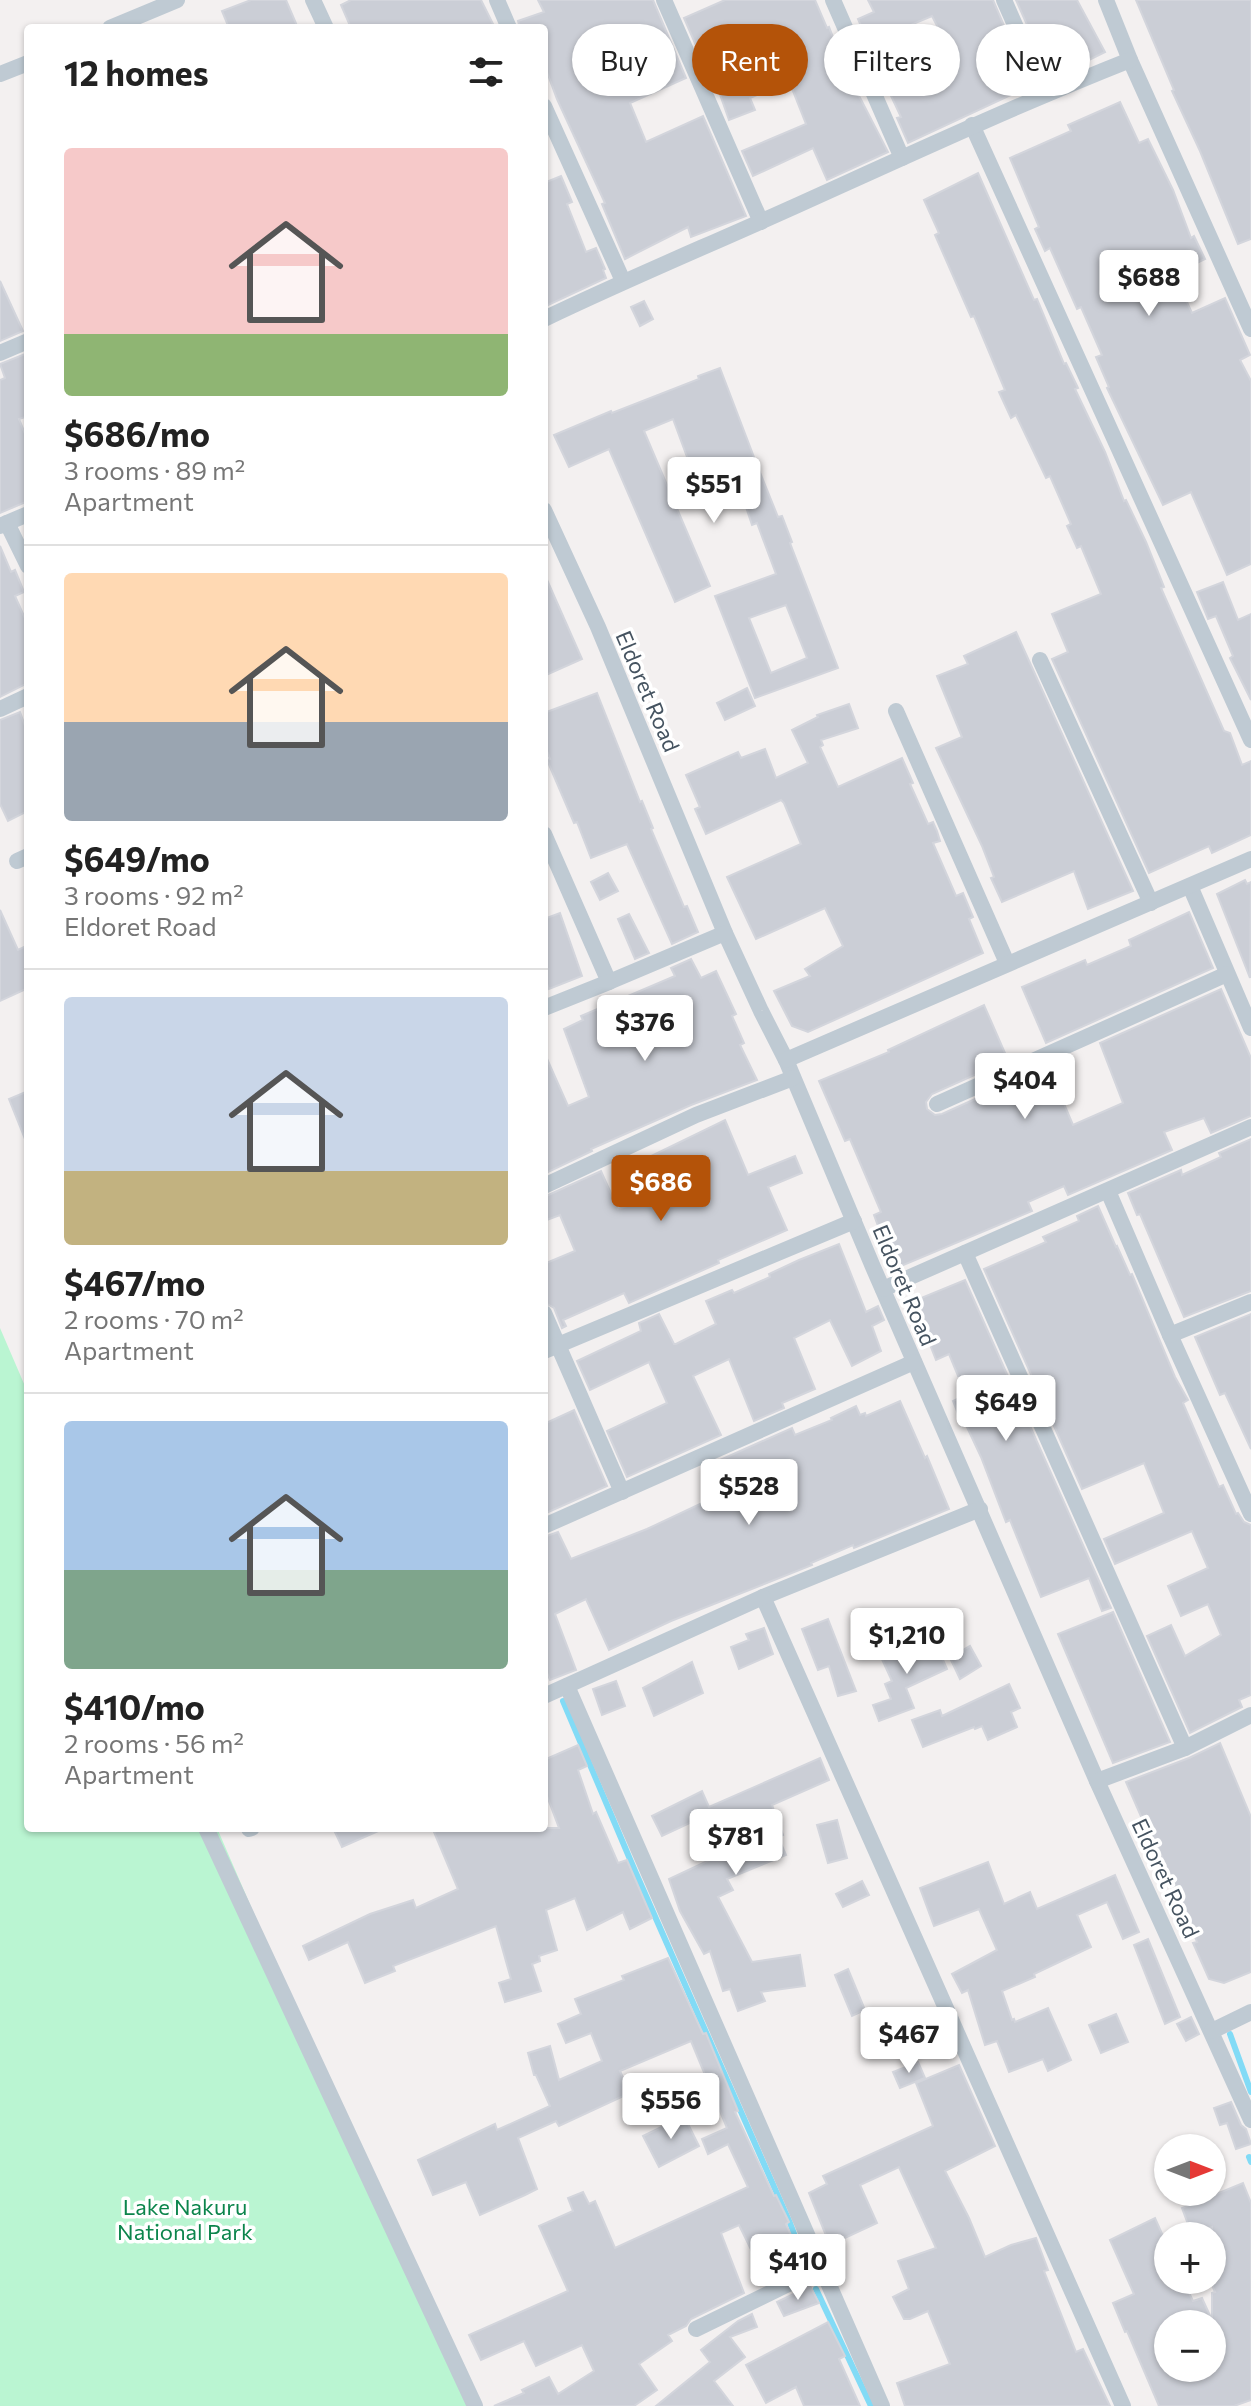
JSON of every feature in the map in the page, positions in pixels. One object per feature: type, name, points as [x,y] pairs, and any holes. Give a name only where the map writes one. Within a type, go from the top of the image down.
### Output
[{"type":"street","points":[[120,24],[177,0]]},
{"type":"street","points":[[313,0],[324,24]]},
{"type":"street","points":[[497,0],[507,24]]},
{"type":"street","points":[[664,0],[761,222]]},
{"type":"street","points":[[833,0],[902,158]]},
{"type":"street","points":[[1004,0],[1015,24]]},
{"type":"street","points":[[1106,0],[1251,329]]},
{"type":"street","points":[[1090,76],[1130,60]]},
{"type":"street","points":[[0,74],[24,65]]},
{"type":"street","points":[[548,317],[1038,96]]},
{"type":"street","points":[[548,115],[623,281]]},
{"type":"street","points":[[972,125],[1251,740]]},
{"type":"street","points":[[0,353],[24,343]]},
{"type":"street","points":[[24,516],[4,525],[24,559]]},
{"type":"street","name":"Eldoret Road","points":[[548,519],[598,627],[725,933],[786,1060],[1097,1781],[1251,2120]]},
{"type":"street","points":[[1040,660],[1151,903]]},
{"type":"street","points":[[0,709],[24,698]]},
{"type":"street","points":[[896,711],[1007,963]]},
{"type":"street","points":[[548,843],[609,982]]},
{"type":"street","points":[[786,1060],[1251,859]]},
{"type":"street","points":[[1190,886],[1227,974],[1245,1000],[1251,1028]]},
{"type":"street","points":[[548,1006],[725,933]]},
{"type":"street","points":[[937,1104],[1227,974]]},
{"type":"street","points":[[548,1184],[696,1115],[793,1078]]},
{"type":"street","points":[[883,1289],[1251,1127]]},
{"type":"street","points":[[1108,1191],[1251,1514]]},
{"type":"street","points":[[622,1492],[551,1348],[854,1221]]},
{"type":"street","points":[[965,1253],[1185,1748]]},
{"type":"street","points":[[1170,1335],[1251,1302]]},
{"type":"street","points":[[548,1524],[914,1362]]},
{"type":"street","points":[[548,1694],[763,1597],[980,1509]]},
{"type":"street","points":[[763,1597],[1123,2406]]},
{"type":"street","points":[[567,1686],[882,2406]]},
{"type":"street","points":[[1097,1781],[1185,1748],[1251,1715]]},
{"type":"street","points":[[208,1832],[475,2406]]},
{"type":"street","points":[[1212,2031],[1251,2012]]},
{"type":"street","points":[[696,2329],[821,2268]]},
{"type":"green space","name":"Lake Nakuru National Park","points":[[0,1328],[24,1384],[24,1832],[219,1832],[467,2406],[0,2406]]},
{"type":"building","points":[[251,0],[286,0],[296,24],[227,24],[222,11]]},
{"type":"building","points":[[351,0],[481,0],[493,24],[349,24],[341,5]]},
{"type":"building","points":[[538,0],[653,0],[663,24],[572,24],[572,96],[646,96],[630,103],[646,142],[703,116],[746,216],[691,237],[688,227],[625,259],[602,204],[605,203],[548,75],[548,24],[519,24],[518,21],[544,12]]},
{"type":"building","points":[[725,0],[815,0],[825,24],[824,96],[859,96],[888,152],[827,180],[813,148],[753,176],[742,151],[806,124],[795,96],[808,96],[808,24],[692,24],[692,36],[684,18]]},
{"type":"building","points":[[868,0],[993,0],[1003,24],[976,24],[976,96],[1009,96],[908,143],[891,96],[960,96],[960,24],[936,24],[932,16],[913,24],[860,24],[858,19],[874,12]]},
{"type":"building","points":[[1016,0],[1077,0],[1090,24],[1027,24]]},
{"type":"building","points":[[1136,0],[1251,0],[1251,239],[1238,244]]},
{"type":"building","points":[[1090,24],[1105,52],[1090,60]]},
{"type":"building","points":[[676,54],[686,78],[676,82]]},
{"type":"building","points":[[721,96],[755,96],[750,98],[755,110],[729,120]]},
{"type":"building","points":[[1120,102],[1139,143],[1148,139],[1173,190],[1191,238],[1194,236],[1205,259],[1174,274],[1192,313],[1225,298],[1250,355],[1240,360],[1251,381],[1251,564],[1227,575],[1191,492],[1163,505],[1107,388],[1096,357],[1102,355],[1081,307],[1077,309],[1050,248],[1045,251],[1035,229],[1039,227],[1010,158],[1071,131],[1068,125]]},
{"type":"building","points":[[978,173],[1034,300],[1037,299],[1064,364],[1078,388],[1075,389],[1124,501],[1146,542],[1164,587],[1161,588],[1224,731],[1230,733],[1242,765],[1251,761],[1251,835],[1212,853],[1209,846],[1149,873],[1052,659],[1068,652],[1052,614],[1101,594],[1081,546],[1077,548],[1067,526],[1071,524],[1050,476],[1046,478],[1016,415],[1011,418],[999,392],[1005,390],[935,235],[939,233],[924,200]]},
{"type":"building","points":[[561,176],[572,202],[567,204],[586,252],[596,248],[606,278],[548,305],[548,181]]},
{"type":"building","points":[[0,281],[23,331],[0,341]]},
{"type":"building","points":[[644,301],[653,319],[640,326],[631,307]]},
{"type":"building","points":[[24,354],[24,417],[19,419],[24,431],[24,503],[0,513],[0,380],[5,378],[0,364]]},
{"type":"building","points":[[720,368],[778,517],[782,516],[838,668],[755,698],[715,596],[776,574],[757,523],[752,525],[734,470],[697,484],[673,419],[644,431],[710,586],[675,602],[609,449],[569,467],[554,435],[699,379],[698,376]],"holes":[[[786,605],[807,658],[771,673],[749,618]]]},
{"type":"building","points":[[0,546],[24,592],[15,596],[24,616],[24,685],[0,697]]},
{"type":"building","points":[[548,582],[582,659],[548,674]]},
{"type":"building","points":[[1223,582],[1238,620],[1251,614],[1251,700],[1230,658],[1233,656],[1216,616],[1208,619],[1197,592]]},
{"type":"building","points":[[1016,632],[1133,891],[1088,909],[1074,871],[1002,902],[982,846],[936,748],[962,737],[937,676],[968,664],[964,656]]},
{"type":"building","points":[[747,688],[755,706],[725,720],[717,703]]},
{"type":"building","points":[[597,693],[651,829],[698,932],[672,944],[627,844],[591,858],[548,762],[548,711]]},
{"type":"building","points":[[849,704],[858,728],[821,740],[823,745],[820,747],[838,787],[902,758],[928,824],[933,822],[937,831],[940,841],[933,843],[956,896],[963,893],[973,917],[969,919],[983,953],[808,1032],[792,1026],[774,991],[810,976],[805,969],[843,946],[825,908],[756,939],[727,877],[801,844],[784,803],[781,800],[706,834],[695,809],[700,807],[686,775],[738,752],[741,758],[765,749],[776,778],[808,763],[792,730],[817,715]]},
{"type":"building","points":[[20,712],[24,723],[24,813],[8,821],[0,804],[0,720]]},
{"type":"building","points":[[608,873],[618,891],[600,900],[591,882]]},
{"type":"building","points":[[1245,880],[1247,884],[1251,882],[1250,978],[1217,894]]},
{"type":"building","points":[[0,910],[18,950],[24,947],[24,990],[0,1001]]},
{"type":"building","points":[[1189,912],[1213,968],[1046,1043],[1022,987],[1085,960],[1087,965],[1131,946],[1129,940]]},
{"type":"building","points":[[560,913],[582,976],[549,989],[548,986],[548,918]]},
{"type":"building","points":[[629,914],[649,953],[635,959],[618,919]]},
{"type":"building","points":[[691,959],[701,978],[716,971],[736,1014],[732,1016],[744,1043],[740,1045],[757,1080],[591,1149],[548,1172],[548,1061],[568,1106],[589,1097],[564,1029],[583,1020],[581,1016],[675,976],[671,968]]},
{"type":"building","points":[[1221,989],[1251,1058],[1251,1116],[1211,1133],[1204,1118],[1164,1132],[1172,1150],[1068,1195],[1064,1186],[1028,1202],[1032,1211],[894,1269],[874,1215],[881,1212],[850,1139],[845,1141],[819,1081],[889,1052],[984,1005],[1008,1060],[932,1094],[926,1102],[927,1109],[935,1115],[942,1114],[1048,1066],[1073,1125],[1123,1103],[1100,1043]]},
{"type":"building","points":[[24,1093],[24,1136],[9,1099]]},
{"type":"building","points":[[725,1120],[748,1175],[795,1156],[802,1173],[768,1187],[787,1230],[629,1303],[624,1293],[563,1320],[566,1326],[562,1328],[554,1308],[548,1304],[548,1262],[575,1251],[560,1215],[548,1220],[548,1195],[601,1171],[618,1209],[660,1195],[643,1160]]},
{"type":"building","points":[[1251,1139],[1251,1291],[1184,1317],[1128,1193],[1181,1170],[1182,1175]]},
{"type":"building","points":[[1098,1206],[1188,1400],[1183,1403],[1219,1487],[1223,1485],[1236,1514],[1251,1525],[1251,1695],[1239,1700],[1242,1707],[1190,1733],[1147,1636],[1171,1625],[1185,1656],[1221,1635],[1208,1604],[1181,1616],[1168,1586],[1208,1568],[1192,1531],[1115,1564],[1104,1539],[1164,1513],[1144,1463],[1082,1489],[984,1269],[1046,1242],[1043,1237],[1079,1221],[1077,1216]]},
{"type":"building","points":[[839,1244],[866,1312],[878,1306],[884,1320],[872,1326],[881,1351],[852,1366],[830,1320],[794,1338],[815,1389],[782,1403],[784,1408],[754,1421],[729,1359],[693,1376],[721,1435],[627,1477],[607,1431],[667,1403],[649,1362],[590,1390],[577,1361],[641,1331],[639,1323],[659,1314],[676,1344],[716,1324],[706,1301],[732,1290],[734,1293],[799,1260]]},
{"type":"building","points":[[965,1280],[1111,1608],[1102,1611],[1089,1578],[1041,1597],[1010,1520],[1006,1522],[981,1457],[966,1425],[963,1426],[953,1401],[966,1395],[949,1354],[936,1360],[909,1303]]},
{"type":"building","points":[[1251,1314],[1251,1449],[1225,1393],[1220,1395],[1195,1337]]},
{"type":"building","points":[[900,1401],[949,1509],[854,1548],[853,1545],[609,1650],[586,1599],[555,1614],[576,1670],[550,1680],[548,1536],[558,1532],[571,1559],[647,1529],[715,1497],[702,1468],[792,1428],[795,1435],[856,1406],[860,1415],[865,1413],[866,1416]]},
{"type":"building","points":[[574,1410],[607,1486],[548,1512],[548,1422]]},
{"type":"building","points":[[1113,1612],[1170,1742],[1113,1763],[1058,1634]]},
{"type":"building","points":[[828,1619],[856,1691],[838,1696],[829,1666],[818,1670],[802,1629]]},
{"type":"building","points":[[764,1628],[773,1654],[739,1669],[731,1647],[749,1640],[746,1634]]},
{"type":"building","points":[[913,1639],[920,1654],[937,1646],[947,1669],[906,1688],[914,1708],[879,1721],[873,1705],[891,1699],[885,1684],[892,1681],[880,1655]]},
{"type":"building","points":[[970,1646],[981,1666],[960,1679],[950,1658]]},
{"type":"building","points":[[692,1662],[703,1693],[654,1716],[643,1688]]},
{"type":"building","points":[[616,1681],[625,1706],[602,1715],[593,1689]]},
{"type":"building","points":[[1009,1684],[1020,1708],[1011,1712],[1017,1727],[988,1740],[982,1726],[974,1727],[923,1747],[912,1720],[940,1710],[942,1716]]},
{"type":"building","points":[[1220,1743],[1251,1817],[1251,1972],[1224,1983],[1209,1979],[1193,1943],[1197,1942],[1183,1907],[1179,1908],[1168,1879],[1171,1878],[1126,1782]]},
{"type":"building","points":[[578,1745],[587,1766],[578,1770],[593,1814],[596,1812],[618,1863],[627,1860],[652,1918],[630,1929],[623,1912],[587,1930],[575,1898],[546,1910],[557,1950],[539,1956],[540,1961],[532,1964],[541,1991],[505,2002],[499,1983],[511,1979],[496,1926],[393,1966],[395,1971],[365,1983],[348,1942],[309,1960],[303,1946],[370,1914],[413,1900],[416,1908],[458,1889],[434,1832],[548,1832],[548,1828],[559,1828],[548,1799],[548,1758]]},
{"type":"building","points":[[820,1758],[829,1780],[772,1805],[783,1835],[778,1837],[786,1855],[727,1879],[733,1890],[718,1897],[752,1962],[800,1955],[805,1986],[761,1992],[765,2001],[738,2011],[730,1989],[723,1991],[710,1951],[704,1954],[680,1911],[669,1879],[714,1858],[696,1820],[662,1836],[652,1816],[702,1791],[709,1807]]},
{"type":"building","points":[[837,1820],[847,1858],[828,1863],[817,1825]]},
{"type":"building","points":[[335,1832],[376,1832],[342,1847]]},
{"type":"building","points":[[988,1862],[1004,1904],[1030,1892],[1037,1909],[1115,1875],[1139,1932],[1123,1939],[1107,1902],[1077,1915],[1091,1947],[1002,1991],[1015,2022],[1048,2008],[1071,2060],[1048,2071],[1043,2059],[1009,2072],[997,2041],[985,2045],[968,1990],[962,1993],[952,1974],[997,1950],[979,1909],[934,1926],[920,1888]]},
{"type":"building","points":[[862,1881],[869,1895],[843,1907],[836,1894]]},
{"type":"building","points":[[1148,1939],[1180,2017],[1165,2024],[1134,1945]]},
{"type":"building","points":[[668,1958],[703,2034],[706,2033],[738,2111],[735,2112],[789,2222],[786,2224],[804,2264],[767,2282],[739,2225],[721,2233],[744,2293],[691,2319],[686,2326],[668,2335],[672,2341],[639,2364],[657,2390],[634,2406],[494,2406],[524,2393],[522,2390],[549,2377],[558,2394],[594,2371],[582,2345],[536,2366],[524,2341],[481,2360],[469,2335],[568,2291],[539,2226],[573,2211],[568,2198],[583,2192],[589,2204],[595,2201],[615,2248],[748,2187],[728,2144],[708,2154],[702,2139],[727,2128],[691,2041],[620,2071],[630,2093],[559,2126],[556,2121],[518,2138],[537,2189],[480,2215],[466,2182],[433,2195],[418,2160],[495,2124],[497,2130],[550,2106],[534,2075],[528,2053],[550,2046],[559,2080],[602,2061],[591,2033],[566,2043],[558,2024],[581,2014],[575,1999]]},
{"type":"building","points":[[848,1969],[865,2010],[852,2016],[835,1975]]},
{"type":"building","points":[[1116,2014],[1128,2042],[1101,2053],[1089,2025]]},
{"type":"building","points":[[1191,2017],[1199,2034],[1186,2041],[1177,2024]]},
{"type":"building","points":[[918,2062],[925,2078],[900,2088],[893,2072]]},
{"type":"building","points":[[959,2065],[995,2146],[945,2171],[985,2257],[1036,2238],[1048,2270],[1044,2271],[1076,2352],[1083,2349],[1110,2406],[905,2406],[897,2383],[950,2364],[928,2311],[904,2319],[893,2297],[909,2289],[898,2261],[936,2248],[899,2167],[860,2185],[877,2223],[830,2245],[809,2193],[827,2184],[823,2176],[933,2126],[916,2083]]},
{"type":"building","points":[[1231,2102],[1251,2144],[1236,2149],[1227,2123],[1220,2125],[1214,2108]]},
{"type":"building","points":[[684,2116],[699,2146],[659,2167],[643,2136]]},
{"type":"building","points":[[1243,2183],[1251,2203],[1251,2400],[1234,2406],[1159,2406],[1113,2303],[1134,2294],[1110,2240],[1155,2218],[1154,2294],[1190,2294],[1193,2301],[1202,2298],[1207,2310],[1154,2310],[1154,2382],[1226,2382],[1226,2310],[1212,2310],[1212,2294],[1226,2294],[1226,2222],[1187,2222],[1182,2208],[1226,2206],[1226,2190]]},
{"type":"building","points":[[810,2286],[819,2303],[784,2316],[777,2302]]},
{"type":"building","points":[[752,2314],[757,2327],[730,2337],[745,2357],[714,2381],[733,2406],[656,2406],[710,2362],[701,2350]]},
{"type":"building","points":[[828,2322],[845,2356],[839,2359],[860,2406],[804,2406],[796,2387],[766,2403],[746,2365]]},
{"type":"waterway","points":[[563,1701],[807,2268]]},
{"type":"waterway","points":[[1230,2034],[1251,2092]]},
{"type":"waterway","points":[[1249,2157],[1251,2162]]},
{"type":"waterway","points":[[816,2289],[871,2406]]}]
